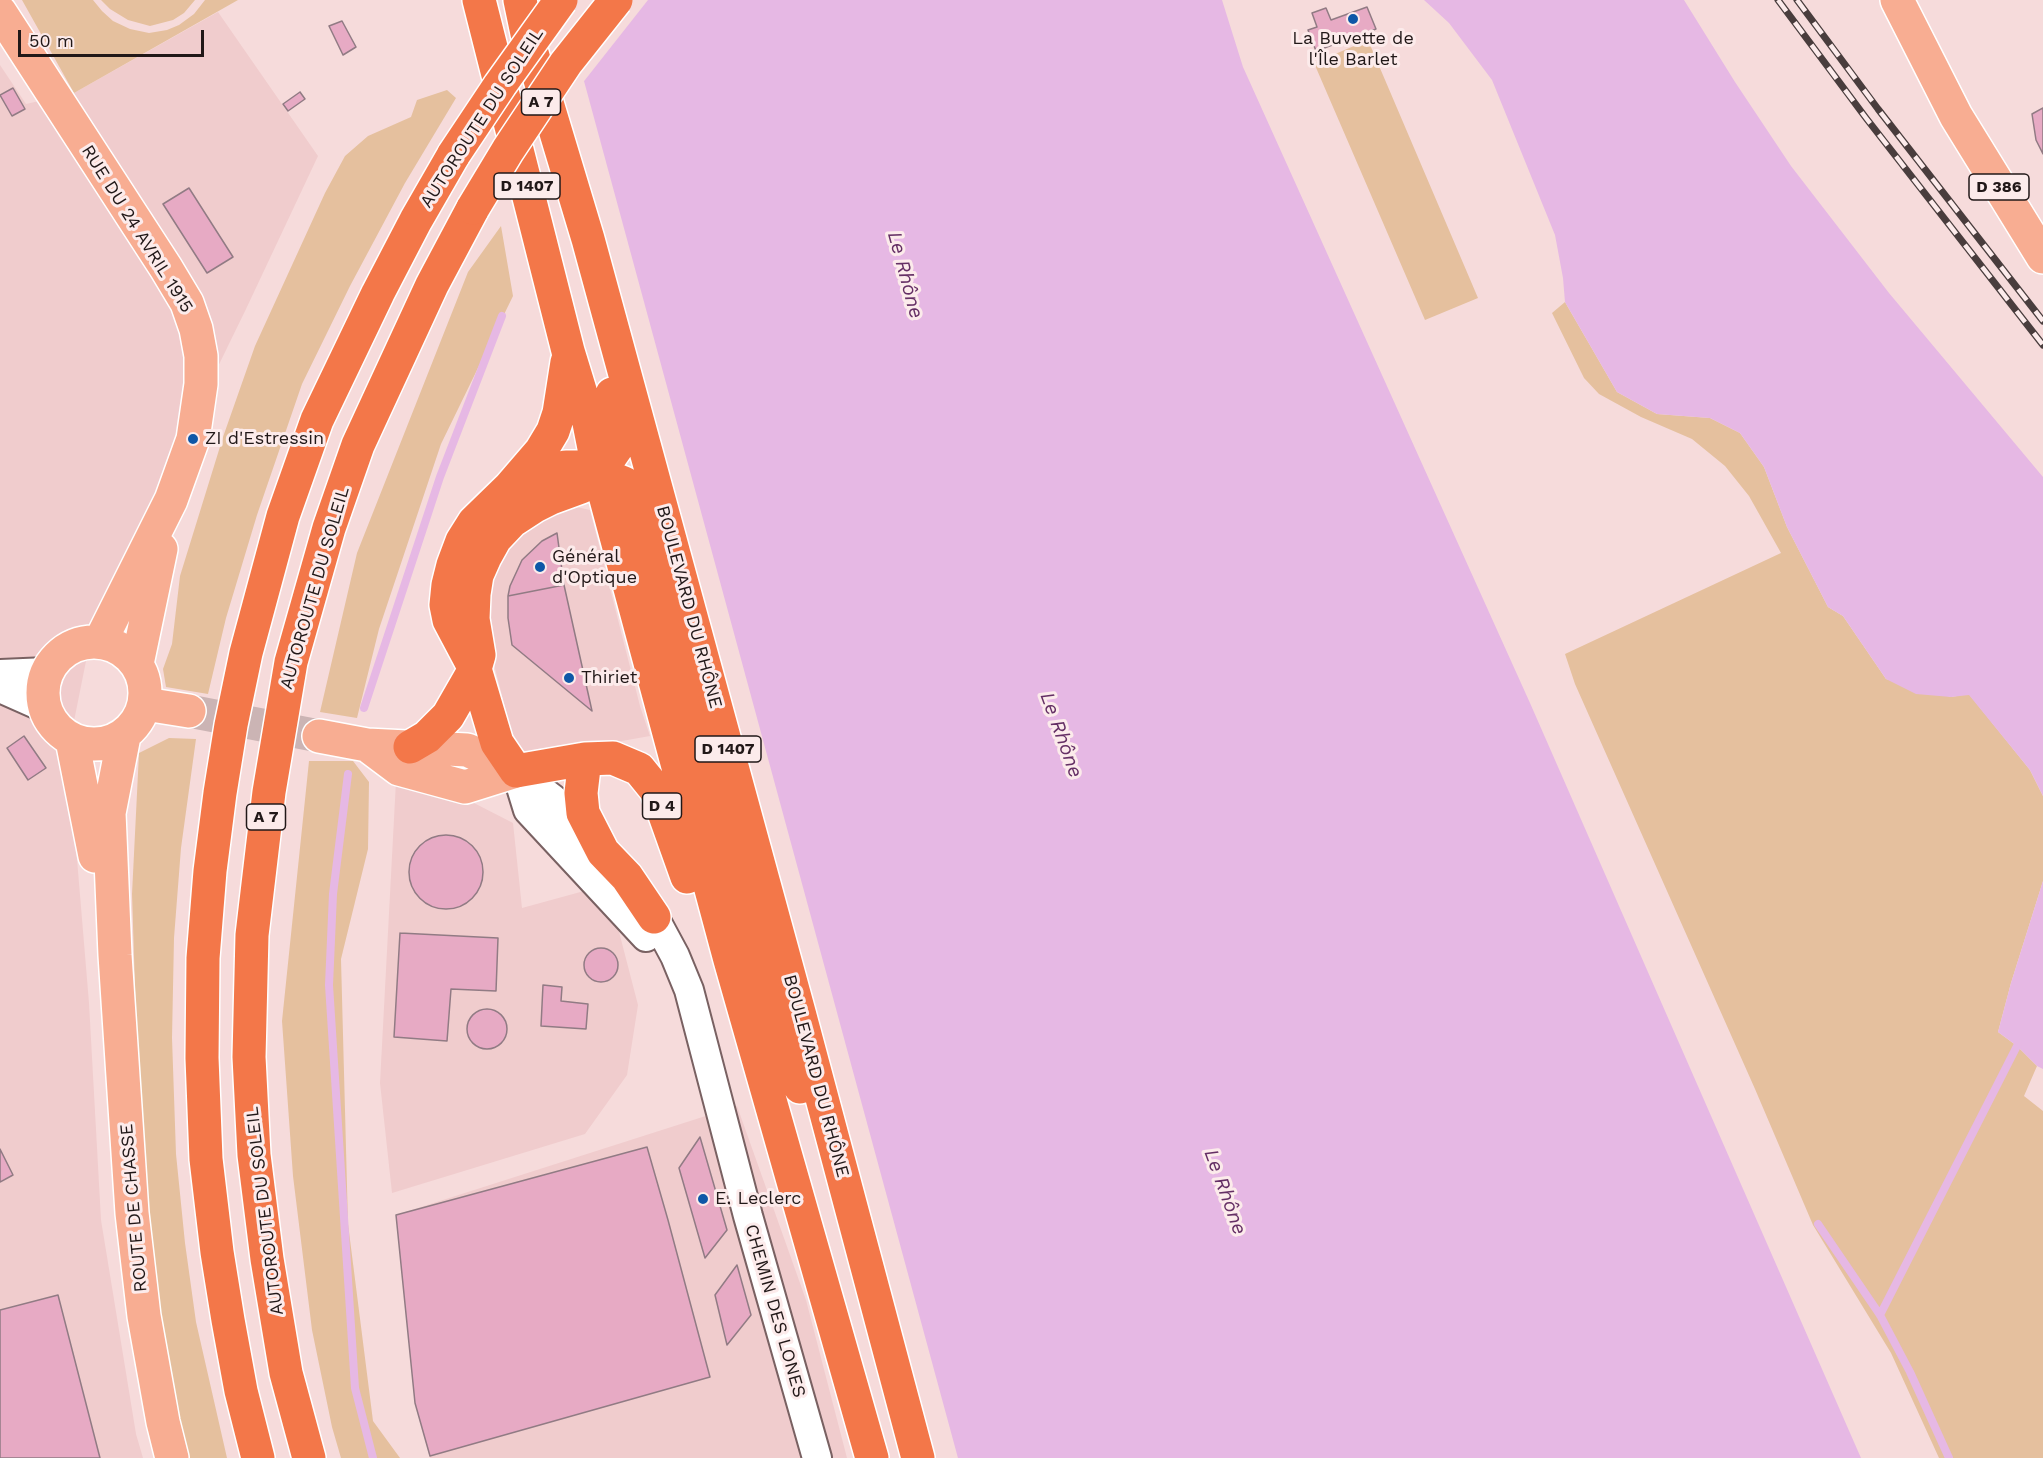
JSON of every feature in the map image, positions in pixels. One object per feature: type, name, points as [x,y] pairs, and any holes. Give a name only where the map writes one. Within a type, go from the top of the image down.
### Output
[{"type":"highway","name":"D 1407","points":[[479,0],[568,351],[586,413],[599,473],[730,960],[872,1458]]},
{"type":"highway","name":"BOULEVARD DU RHÔNE","points":[[520,0],[529,43],[595,262],[918,1458]]},
{"type":"highway","name":"AUTOROUTE DU SOLEIL","points":[[258,1458],[241,1391],[217,1252],[206,1159],[202,1058],[203,958],[210,871],[231,725],[246,652],[283,516],[317,420],[389,272],[454,154],[561,0]]},
{"type":"highway","name":"AUTOROUTE DU SOLEIL","points":[[309,1458],[286,1373],[267,1259],[254,1155],[249,1057],[252,935],[269,792],[291,662],[329,528],[358,445],[432,285],[473,208],[508,150],[566,63],[616,0]]},
{"type":"highway","points":[[410,747],[427,737],[448,716],[475,669],[479,655],[473,619],[474,594],[477,575],[495,539],[512,521],[535,506],[581,487],[599,473],[617,447],[621,424],[570,251],[529,43]]},
{"type":"highway","points":[[516,771],[497,743],[475,669],[448,620],[446,605],[448,585],[462,542],[474,522],[510,487],[541,451],[553,431],[559,413],[568,351]]},
{"type":"highway","points":[[510,487],[552,470],[566,467],[584,467],[624,483],[638,517],[683,699],[759,971],[784,1044],[857,1234]]},
{"type":"highway","name":"D 4","points":[[516,771],[585,759],[614,758],[639,770],[656,790],[702,923],[730,960]]},
{"type":"highway","points":[[585,759],[581,794],[583,813],[603,852],[627,877],[654,917]]},
{"type":"main road","name":"D 386","points":[[1897,0],[1956,116],[2043,257]]},
{"type":"main road","name":"RUE DU 24 AVRIL 1915","points":[[0,12],[187,303],[196,329],[201,356],[201,384],[193,439],[171,500],[100,642]]},
{"type":"main road","name":"RUE DU 24 AVRIL 1915","points":[[137,664],[171,500]]},
{"type":"main road","points":[[100,642],[119,649],[137,664],[145,686],[145,704],[138,720],[124,736],[114,741],[93,745],[72,740],[55,727],[45,708],[43,687],[47,672],[55,660],[71,647],[100,642]]},
{"type":"main road","points":[[145,704],[189,711]]},
{"type":"main road","name":"ROUTE DE CHASSE","points":[[124,736],[110,813],[115,955],[132,1213],[141,1292],[160,1410],[172,1458]]},
{"type":"main road","name":"CHEMIN DES LONES","points":[[319,736],[367,745],[466,750],[516,771]]},
{"type":"main road","name":"ROUTE DE CHASSE","points":[[72,740],[115,955]]},
{"type":"main road","name":"CHEMIN DES LONES","points":[[367,745],[399,769],[465,787],[516,771]]},
{"type":"street","points":[[0,674],[47,672]]},
{"type":"street","points":[[0,688],[45,708]]},
{"type":"street","points":[[516,771],[528,810],[647,939],[675,956]]},
{"type":"street","name":"CHEMIN DES LONES","points":[[516,771],[553,799],[581,844],[654,917],[675,956],[689,990],[748,1216],[817,1458]]},
{"type":"shaded area","points":[[22,0],[93,0],[113,21],[130,29],[149,33],[179,25],[194,14],[205,0],[238,0],[74,93]]},
{"type":"shaded area","points":[[101,0],[195,0],[184,13],[173,20],[150,26],[128,20],[110,9]]},
{"type":"shaded area","points":[[218,12],[318,156],[94,621],[68,751],[89,1003],[101,1220],[136,1434],[143,1458],[0,1458],[0,65],[26,104],[74,93]]},
{"type":"shaded area","points":[[1368,40],[1478,298],[1425,320],[1314,63]]},
{"type":"shaded area","points":[[447,90],[456,98],[405,183],[350,286],[302,384],[257,515],[226,618],[208,694],[166,687],[163,669],[172,644],[180,576],[223,437],[255,346],[325,193],[345,156],[368,136],[411,117],[417,100]]},
{"type":"shaded area","points":[[501,226],[513,296],[441,444],[379,629],[357,718],[320,712],[357,553],[468,272]]},
{"type":"shaded area","points":[[1565,302],[1617,392],[1657,414],[1710,418],[1740,433],[1764,467],[1787,527],[1828,607],[1843,616],[1886,679],[1951,697],[1969,694],[2030,770],[2043,796],[2043,881],[1998,1032],[2017,1046],[2037,1066],[2024,1096],[2043,1111],[2043,1458],[1939,1458],[1891,1353],[1813,1225],[1575,684],[1565,654],[1781,553],[1749,496],[1725,466],[1692,439],[1641,417],[1599,394],[1584,378],[1552,313]]},
{"type":"shaded area","points":[[563,504],[590,510],[640,706],[650,736],[537,756],[524,751],[511,731],[484,625],[487,581],[516,533]]},
{"type":"shaded area","points":[[169,738],[196,739],[181,848],[174,938],[172,1038],[176,1154],[196,1322],[227,1458],[188,1458],[182,1438],[161,1332],[139,1116],[132,894],[139,753]]},
{"type":"shaded area","points":[[309,761],[353,761],[369,782],[368,849],[341,959],[348,1224],[373,1421],[400,1458],[341,1458],[332,1427],[312,1330],[293,1176],[282,1021]]},
{"type":"shaded area","points":[[396,781],[472,802],[513,823],[522,908],[584,891],[617,924],[638,1005],[627,1075],[585,1134],[392,1193],[380,1083]]},
{"type":"shaded area","points":[[737,1106],[806,1300],[847,1458],[430,1458],[415,1403],[396,1215]]},
{"type":"water","name":"Le Rhône","points":[[562,0],[1222,0],[1243,67],[1530,703],[1861,1458],[958,1458]]},
{"type":"water","points":[[1424,0],[1684,0],[1791,166],[1889,293],[2043,477],[2043,796],[2030,770],[1969,695],[1951,697],[1916,694],[1886,679],[1843,616],[1828,607],[1787,527],[1764,467],[1740,433],[1710,418],[1657,414],[1617,392],[1565,302],[1555,235],[1492,80],[1449,23]]},
{"type":"water","points":[[2043,881],[2043,1069],[1998,1032]]},
{"type":"pier","points":[[559,0],[648,0],[581,85]]},
{"type":"building","points":[[1367,7],[1376,29],[1316,51],[1308,30],[1317,27],[1312,13],[1326,8],[1331,20]]},
{"type":"building","points":[[342,21],[356,47],[343,55],[329,26]]},
{"type":"building","points":[[13,88],[25,109],[12,116],[0,95]]},
{"type":"building","points":[[300,92],[305,99],[288,111],[283,104]]},
{"type":"building","points":[[2043,108],[2043,154],[2036,140],[2032,114]]},
{"type":"building","points":[[189,188],[233,257],[207,273],[163,204]]},
{"type":"building","name":"Général d'Optique","points":[[557,533],[564,585],[508,596],[522,560],[542,541]]},
{"type":"building","name":"Thiriet","points":[[564,585],[592,711],[512,645],[508,596]]},
{"type":"building","points":[[24,736],[46,768],[28,780],[7,748]]},
{"type":"building","points":[[439,835],[453,835],[467,841],[477,851],[483,865],[481,886],[467,903],[453,909],[439,909],[425,903],[415,893],[409,879],[409,865],[415,851],[425,841]]},
{"type":"building","points":[[400,933],[498,938],[496,991],[451,989],[447,1041],[394,1037]]},
{"type":"building","points":[[601,948],[613,953],[618,965],[613,977],[601,982],[589,977],[584,965],[589,953]]},
{"type":"building","points":[[543,985],[562,987],[561,1001],[588,1004],[586,1029],[541,1026]]},
{"type":"building","points":[[487,1009],[501,1015],[507,1029],[501,1043],[487,1049],[473,1043],[467,1029],[473,1015]]},
{"type":"building","name":"E. Leclerc","points":[[700,1137],[727,1230],[705,1258],[679,1168]]},
{"type":"building","points":[[647,1147],[710,1377],[430,1456],[415,1403],[396,1215]]},
{"type":"building","points":[[0,1149],[13,1175],[0,1182]]},
{"type":"building","points":[[737,1265],[751,1315],[727,1345],[715,1295]]},
{"type":"building","points":[[58,1295],[100,1458],[0,1458],[0,1310]]},
{"type":"waterway","points":[[364,708],[440,477],[502,316]]},
{"type":"waterway","points":[[348,774],[333,894],[329,985],[355,1388],[373,1458]]},
{"type":"waterway","points":[[1880,1315],[2017,1046]]},
{"type":"waterway","points":[[1818,1224],[1880,1315],[1910,1372],[1949,1458]]},
{"type":"tunnel","points":[[189,711],[319,736]]},
{"type":"railway","points":[[1778,0],[1866,118],[2043,345]]},
{"type":"railway","points":[[1797,0],[1878,109],[2043,321]]},
{"type":"place","name":"La Buvette de l'Île Barlet","points":[[1353,19]]},
{"type":"place","name":"ZI d'Estressin","points":[[193,439]]},
{"type":"place","name":"Général d'Optique","points":[[540,567]]},
{"type":"place","name":"Thiriet","points":[[569,678]]},
{"type":"place","name":"E. Leclerc","points":[[703,1199]]}]
